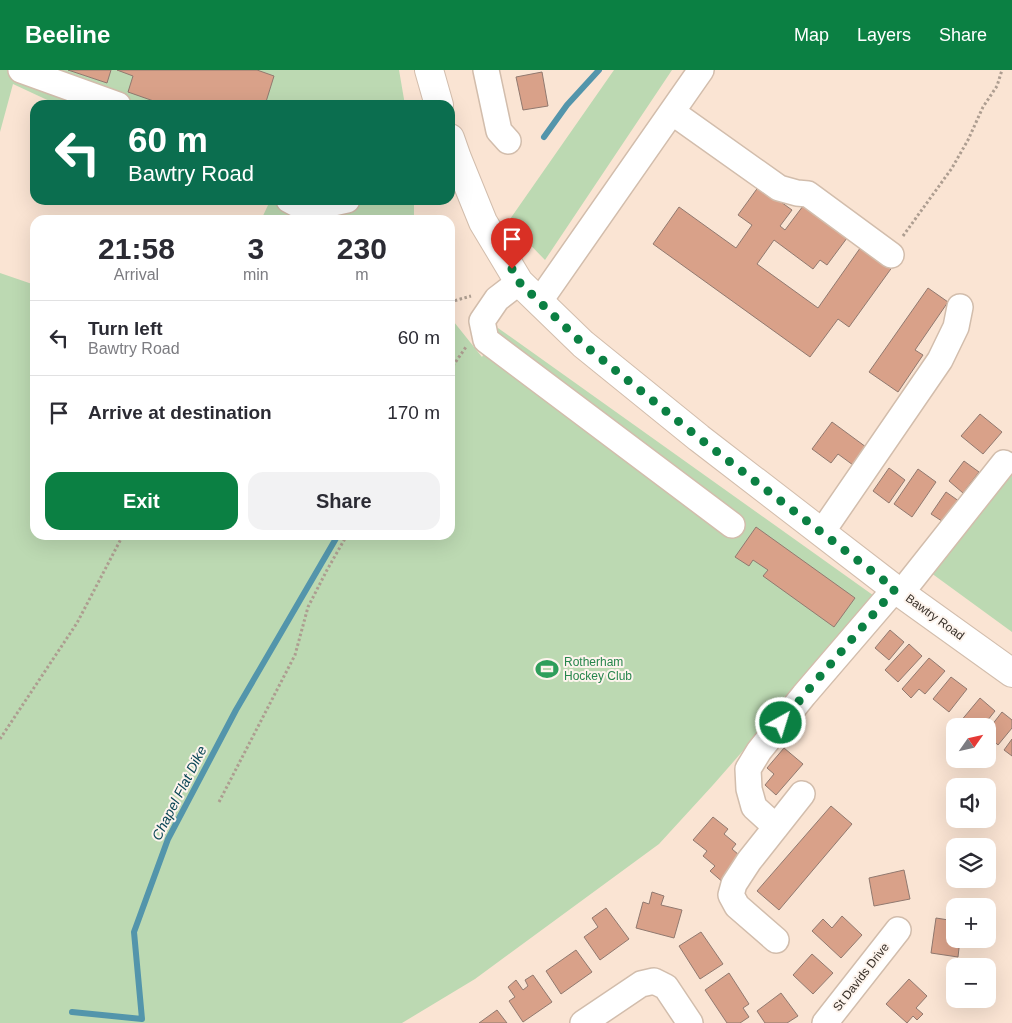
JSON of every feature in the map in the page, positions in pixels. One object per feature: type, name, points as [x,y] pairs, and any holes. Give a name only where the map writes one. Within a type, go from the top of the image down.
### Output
[{"type":"main road","points":[[429,70],[438,100]]},
{"type":"main road","name":"Bawtry Road","points":[[456,171],[483,222],[519,282],[583,344],[699,438],[898,591],[1012,673]]},
{"type":"street","points":[[21,70],[104,100]]},
{"type":"street","points":[[486,70],[499,131],[508,141]]},
{"type":"street","points":[[540,302],[701,70]]},
{"type":"street","points":[[672,112],[779,188],[808,194],[891,255]]},
{"type":"street","points":[[298,205],[306,209],[324,205]]},
{"type":"street","points":[[519,282],[497,299],[482,321],[486,340],[732,525]]},
{"type":"street","points":[[822,532],[940,360],[956,327],[960,307]]},
{"type":"street","points":[[776,826],[754,806],[749,789],[748,769],[759,751],[798,702],[898,591],[1004,463]]},
{"type":"street","points":[[776,940],[737,906],[732,895],[734,884],[749,861],[802,794]]},
{"type":"street","name":"St Davids Drive","points":[[825,1023],[898,930]]},
{"type":"street","points":[[583,1023],[641,984],[654,981],[666,987],[690,1023]]},
{"type":"path","points":[[891,255],[952,168],[968,140],[983,107],[997,86],[1002,70]]},
{"type":"path","points":[[0,739],[77,623],[120,540]]},
{"type":"path","points":[[219,802],[295,655],[308,607],[344,540]]},
{"type":"green space","points":[[0,70],[399,70],[404,100],[47,100],[13,84],[0,132]]},
{"type":"green space","points":[[614,70],[672,70],[545,260],[508,222]]},
{"type":"green space","points":[[268,205],[414,205],[414,215],[263,215]]},
{"type":"green space","name":"Rotherham Hockey Club","points":[[0,273],[30,283],[30,540],[455,540],[455,323],[482,357],[498,328],[877,598],[659,844],[475,979],[402,1023],[0,1023]]},
{"type":"green space","points":[[1012,459],[1012,632],[927,570]]},
{"type":"building","points":[[68,70],[111,70],[107,83]]},
{"type":"building","points":[[117,70],[257,70],[274,76],[267,100],[151,100],[128,92],[133,76]]},
{"type":"building","points":[[542,72],[548,106],[523,110],[516,77]]},
{"type":"building","points":[[759,186],[792,210],[780,226],[785,230],[806,202],[850,234],[827,265],[820,260],[813,269],[774,240],[757,264],[818,308],[863,244],[893,266],[849,327],[838,319],[810,357],[653,244],[679,207],[736,248],[752,225],[738,215]]},
{"type":"building","points":[[928,288],[948,302],[915,350],[923,355],[898,392],[869,372]]},
{"type":"building","points":[[980,414],[1002,432],[983,454],[961,436]]},
{"type":"building","points":[[832,422],[866,447],[853,465],[838,454],[831,463],[812,449]]},
{"type":"building","points":[[964,461],[979,472],[963,493],[949,481]]},
{"type":"building","points":[[889,468],[905,480],[889,503],[873,491]]},
{"type":"building","points":[[918,469],[936,482],[912,517],[894,504]]},
{"type":"building","points":[[946,492],[963,504],[948,525],[931,514]]},
{"type":"building","points":[[756,527],[855,598],[834,627],[763,576],[768,570],[753,560],[749,566],[735,557]]},
{"type":"building","points":[[890,630],[904,642],[889,660],[875,648]]},
{"type":"building","points":[[909,644],[922,656],[898,682],[885,670]]},
{"type":"building","points":[[929,658],[945,671],[925,694],[919,689],[911,698],[902,689]]},
{"type":"building","points":[[951,677],[967,689],[949,712],[933,699]]},
{"type":"building","points":[[980,698],[995,711],[989,718],[963,718]]},
{"type":"building","points":[[1002,712],[1012,720],[1012,728],[998,745],[996,743],[996,720]]},
{"type":"building","points":[[1012,739],[1012,756],[1004,750]]},
{"type":"building","points":[[784,748],[803,764],[776,795],[765,785],[774,774],[767,768]]},
{"type":"building","points":[[831,806],[852,824],[779,910],[757,891]]},
{"type":"building","points":[[713,817],[728,829],[724,834],[736,844],[732,849],[745,860],[725,884],[710,871],[715,866],[703,856],[707,851],[693,840]]},
{"type":"building","points":[[904,870],[910,899],[874,906],[869,878]]},
{"type":"building","points":[[652,892],[664,896],[661,905],[682,910],[674,938],[636,928],[643,902],[649,904]]},
{"type":"building","points":[[606,908],[629,939],[600,960],[584,937],[598,927],[592,918]]},
{"type":"building","points":[[842,916],[862,935],[841,958],[812,931],[823,919],[832,928]]},
{"type":"building","points":[[936,918],[946,920],[946,948],[959,948],[958,957],[931,953]]},
{"type":"building","points":[[701,932],[723,964],[700,979],[679,946]]},
{"type":"building","points":[[576,950],[592,972],[561,994],[546,971]]},
{"type":"building","points":[[812,954],[833,973],[813,994],[793,975]]},
{"type":"building","points":[[729,973],[749,1004],[743,1008],[749,1017],[740,1023],[727,1023],[705,990]]},
{"type":"building","points":[[533,975],[552,1002],[523,1022],[509,1001],[515,997],[508,987],[516,980],[523,990],[528,986],[525,980]]},
{"type":"building","points":[[909,979],[927,996],[916,1008],[923,1014],[917,1020],[913,1016],[907,1023],[886,1004]]},
{"type":"building","points":[[781,993],[798,1016],[787,1023],[765,1023],[757,1011]]},
{"type":"building","points":[[497,1010],[507,1023],[479,1023]]},
{"type":"waterway","name":"Chapel Flat Dike","points":[[544,137],[567,105],[599,70]]},
{"type":"waterway","name":"Chapel Flat Dike","points":[[72,1012],[142,1019],[134,932],[168,839],[236,710],[335,540]]},
{"type":"place","name":"Rotherham Hockey Club","points":[[547,669]]},
{"type":"route","points":[[512,269],[519,282],[583,344],[699,438],[895,589],[781,723]]}]
